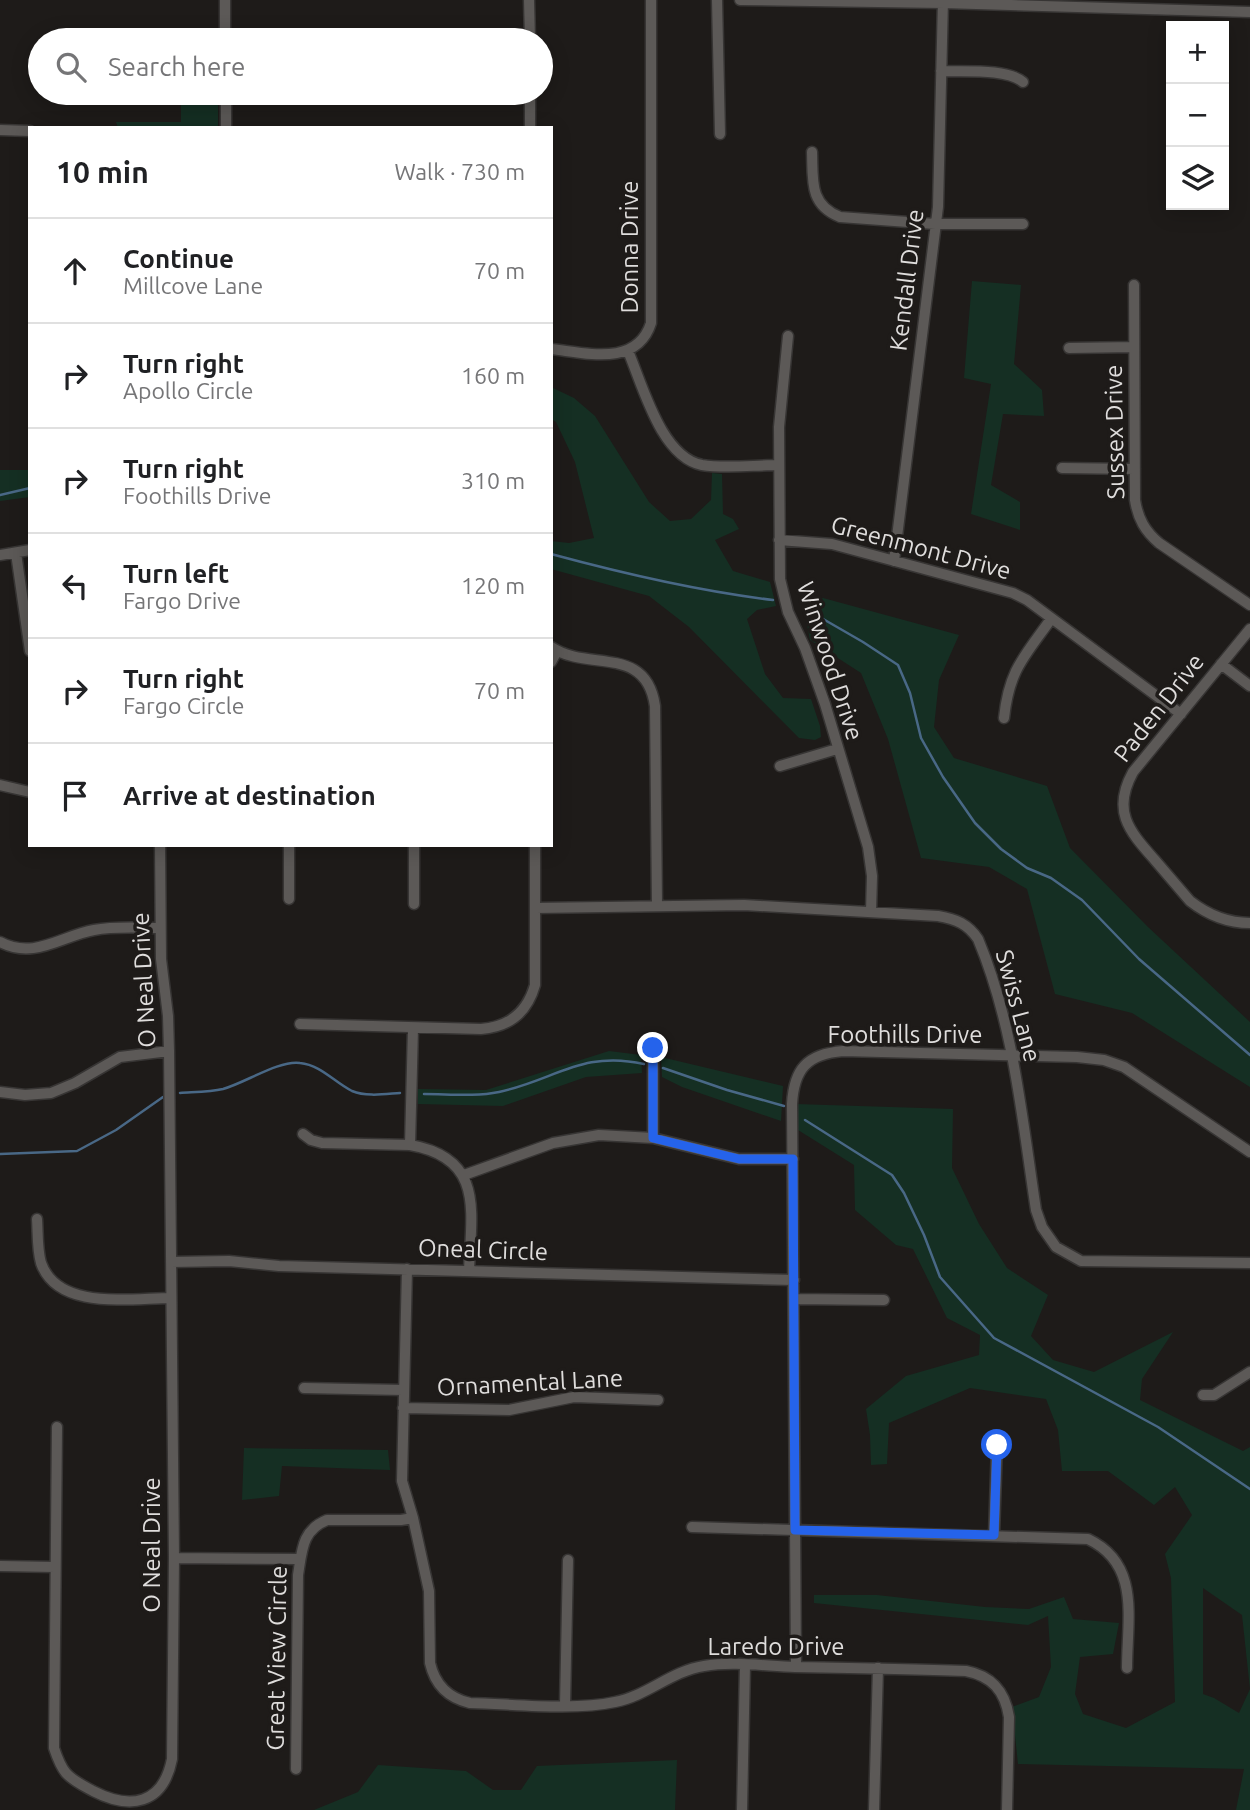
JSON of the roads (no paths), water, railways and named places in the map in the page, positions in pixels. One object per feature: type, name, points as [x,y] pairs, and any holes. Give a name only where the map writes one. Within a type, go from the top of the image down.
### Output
[{"type":"street","points":[[225,0],[225,28]]},
{"type":"street","points":[[529,0],[530,28]]},
{"type":"street","name":"Donna Drive","points":[[628,351],[646,336],[652,314],[651,0]]},
{"type":"street","points":[[718,0],[720,134]]},
{"type":"street","points":[[740,0],[943,1],[1050,6],[1166,5],[1250,12]]},
{"type":"street","points":[[1038,0],[1050,6]]},
{"type":"street","name":"Kendall Drive","points":[[894,561],[935,224],[943,1]]},
{"type":"street","points":[[942,71],[1005,74],[1016,76],[1023,82]]},
{"type":"street","points":[[226,105],[226,126]]},
{"type":"street","points":[[530,105],[530,126]]},
{"type":"street","points":[[0,130],[28,131]]},
{"type":"street","points":[[812,152],[814,190],[826,210],[840,217],[935,224],[1023,224]]},
{"type":"street","name":"Sussex Drive","points":[[1134,285],[1136,510],[1150,536],[1250,606]]},
{"type":"street","name":"Winwood Drive","points":[[788,336],[780,406],[780,579],[788,612],[813,669],[868,847],[872,876],[871,912]]},
{"type":"street","points":[[1069,348],[1134,347]]},
{"type":"street","points":[[553,349],[604,354],[628,351],[664,436],[680,454],[701,464],[779,465]]},
{"type":"street","points":[[1062,468],[1135,469]]},
{"type":"street","name":"Greenmont Drive","points":[[779,540],[832,544],[1006,590],[1027,600],[1181,714]]},
{"type":"street","points":[[0,555],[28,551]]},
{"type":"street","points":[[16,553],[28,637]]},
{"type":"street","points":[[1004,718],[1006,694],[1012,675],[1051,619]]},
{"type":"street","name":"Paden Drive","points":[[1250,629],[1133,772],[1127,782],[1123,809],[1128,827],[1190,901],[1224,920],[1250,923]]},
{"type":"street","points":[[554,649],[628,666],[642,675],[651,688],[655,706],[657,906]]},
{"type":"street","points":[[1221,664],[1250,686]]},
{"type":"street","points":[[780,766],[838,749]]},
{"type":"street","points":[[0,785],[28,792]]},
{"type":"street","name":"O Neal Drive","points":[[57,1427],[54,1748],[60,1763],[73,1780],[110,1799],[127,1802],[144,1799],[159,1788],[170,1771],[172,1759],[174,1558],[169,1051],[160,960],[160,847]]},
{"type":"street","points":[[289,847],[289,899]]},
{"type":"street","points":[[414,847],[414,904]]},
{"type":"street","points":[[300,1024],[492,1028],[502,1026],[516,1017],[529,1002],[535,985],[535,847]]},
{"type":"street","name":"Swiss Lane","points":[[535,908],[744,905],[950,918],[965,924],[972,930],[982,950],[1000,1003],[1012,1056],[1036,1210],[1042,1227],[1056,1247],[1082,1261],[1250,1263]]},
{"type":"street","points":[[0,942],[15,948],[35,949],[95,930],[160,928]]},
{"type":"street","points":[[410,1145],[413,1028]]},
{"type":"street","points":[[653,1040],[653,1138]]},
{"type":"street","points":[[0,1092],[25,1095],[51,1093],[75,1083],[120,1057],[169,1051]]},
{"type":"street","name":"Foothills Drive","points":[[796,1667],[792,1104],[795,1080],[803,1066],[821,1054],[843,1051],[1094,1058],[1124,1067],[1250,1152]]},
{"type":"street","points":[[303,1134],[322,1143],[410,1145],[444,1155],[464,1175],[468,1187],[471,1207],[469,1271]]},
{"type":"street","points":[[464,1175],[543,1146],[599,1135],[653,1138],[739,1159],[793,1159]]},
{"type":"street","points":[[37,1219],[40,1260],[48,1275],[63,1289],[82,1297],[171,1298]]},
{"type":"street","name":"Oneal Circle","points":[[171,1262],[229,1261],[279,1266],[794,1280]]},
{"type":"street","name":"Laredo Drive","points":[[407,1269],[402,1480],[429,1591],[430,1663],[442,1689],[470,1703],[565,1705],[615,1702],[633,1697],[670,1676],[720,1665],[979,1673],[996,1685],[1007,1703],[1007,1810]]},
{"type":"street","points":[[794,1299],[884,1300]]},
{"type":"street","points":[[1203,1395],[1214,1395],[1250,1373]]},
{"type":"street","points":[[304,1388],[404,1390]]},
{"type":"street","name":"Ornamental Lane","points":[[403,1408],[509,1410],[574,1397],[658,1400]]},
{"type":"street","points":[[994,1535],[997,1445]]},
{"type":"street","name":"Great View Circle","points":[[296,1769],[298,1575],[306,1536],[319,1523],[327,1520],[413,1518]]},
{"type":"street","points":[[692,1527],[1088,1539],[1116,1559],[1126,1579],[1127,1668]]},
{"type":"street","points":[[174,1558],[300,1559]]},
{"type":"street","points":[[565,1705],[568,1560]]},
{"type":"street","points":[[0,1566],[55,1567]]},
{"type":"street","points":[[742,1810],[745,1665]]},
{"type":"street","points":[[874,1810],[878,1668]]},
{"type":"waterway","points":[[0,495],[28,488]]},
{"type":"waterway","points":[[553,555],[661,581],[773,600]]},
{"type":"waterway","points":[[804,608],[898,665],[910,693],[921,738],[943,777],[975,823],[1001,849],[1027,868],[1051,878],[1082,900],[1139,959],[1250,1055]]},
{"type":"waterway","points":[[424,1094],[490,1094],[586,1064],[603,1061],[644,1064]]},
{"type":"waterway","points":[[180,1093],[223,1089],[272,1068],[292,1063],[308,1064],[358,1093],[400,1093]]},
{"type":"waterway","points":[[663,1068],[784,1106]]},
{"type":"waterway","points":[[0,1154],[77,1151],[116,1130],[163,1097]]},
{"type":"waterway","points":[[805,1120],[892,1175],[904,1193],[924,1235],[940,1277],[994,1338],[1158,1427],[1250,1489]]}]
